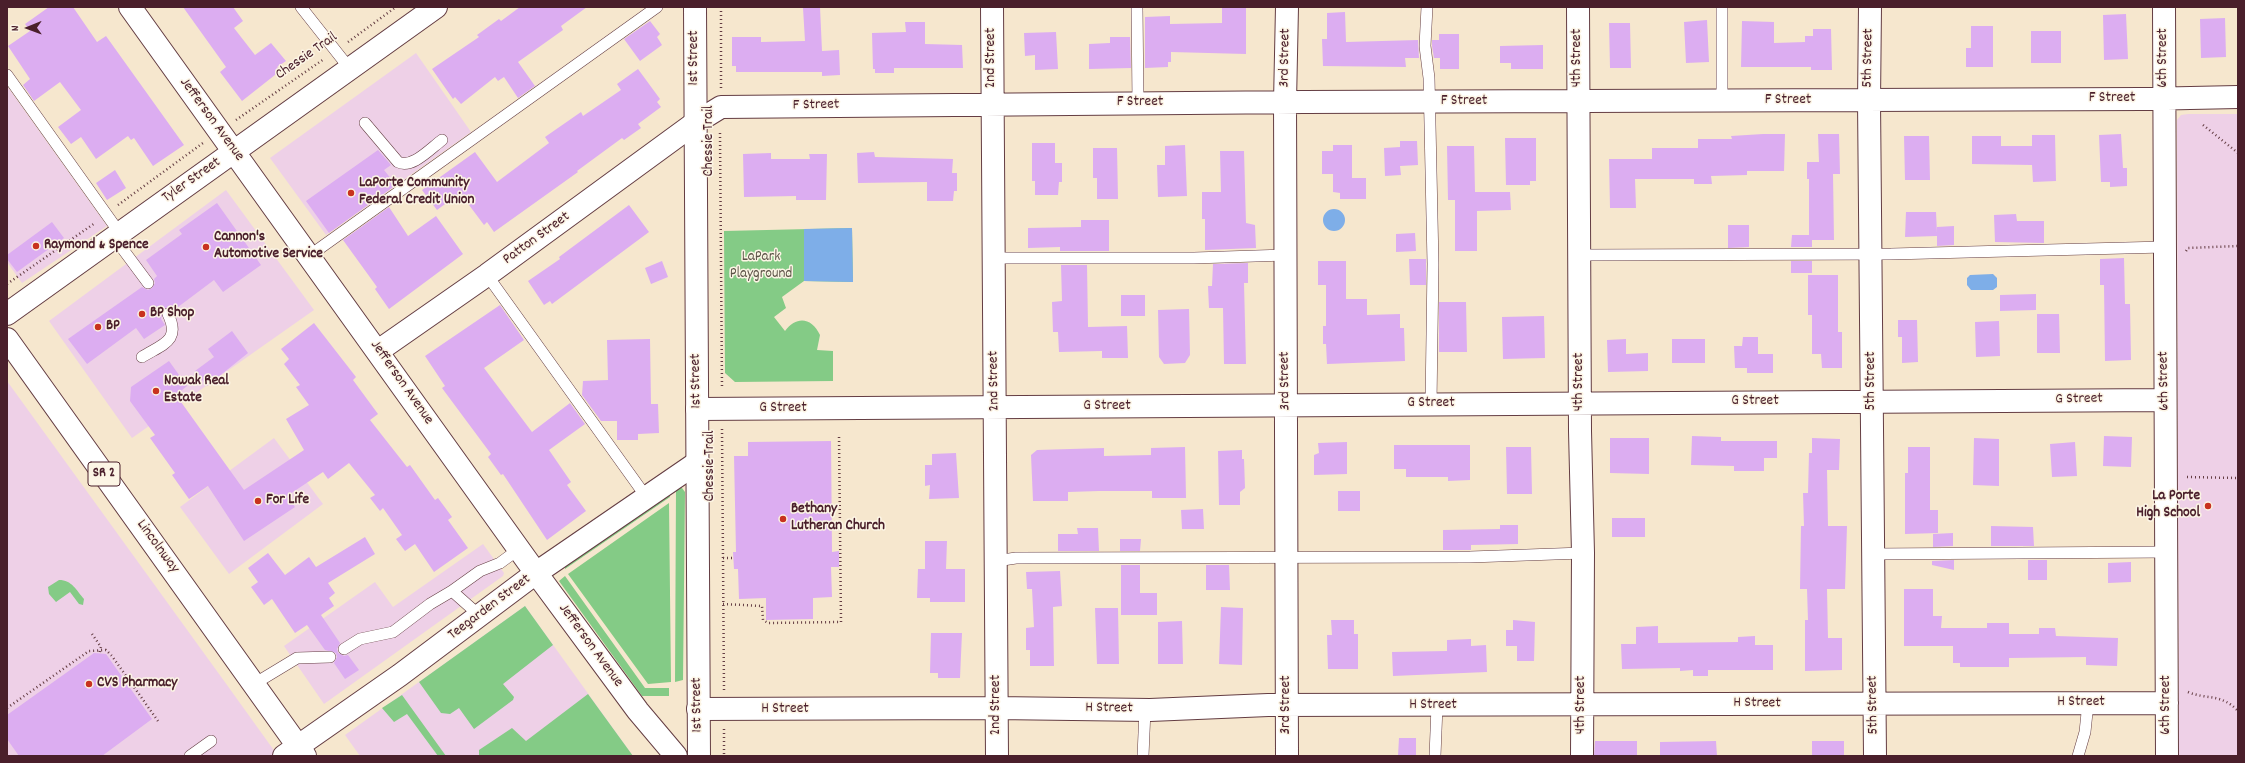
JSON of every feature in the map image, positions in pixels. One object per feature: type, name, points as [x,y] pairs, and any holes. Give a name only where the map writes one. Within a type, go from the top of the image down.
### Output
[{"type":"street","name":"Jefferson Avenue","points":[[130,7],[536,573],[638,712],[676,756]]},
{"type":"street","name":"Tyler Street","points":[[7,314],[116,234],[234,152],[436,7]]},
{"type":"street","name":"1st Street","points":[[695,7],[699,756]]},
{"type":"street","name":"2nd Street","points":[[992,7],[996,408],[996,756]]},
{"type":"street","name":"3rd Street","points":[[1287,7],[1287,756]]},
{"type":"street","name":"4th Street","points":[[1578,7],[1580,402],[1583,553],[1581,705],[1582,756]]},
{"type":"street","name":"5th Street","points":[[1870,7],[1869,100],[1872,252],[1872,554],[1875,756]]},
{"type":"street","name":"6th Street","points":[[2164,7],[2164,98],[2172,252],[2165,400],[2167,756]]},
{"type":"street","name":"F Street","points":[[721,108],[992,104],[1578,102],[2164,98],[2238,96]]},
{"type":"street","points":[[695,124],[721,108]]},
{"type":"street","name":"Patton Street","points":[[378,351],[487,275],[695,124]]},
{"type":"street","name":"Lincolnway","points":[[7,339],[254,684],[296,753]]},
{"type":"street","name":"G Street","points":[[697,409],[996,408],[1580,402],[2165,400]]},
{"type":"street","name":"Teegarden Street","points":[[296,753],[536,573],[698,462]]},
{"type":"street","name":"H Street","points":[[698,709],[996,708],[1145,710],[1288,705],[1437,706],[2167,702]]},
{"type":"lane","points":[[301,7],[350,69]]},
{"type":"lane","points":[[309,256],[657,7]]},
{"type":"lane","points":[[1137,7],[1138,103]]},
{"type":"lane","points":[[1428,7],[1425,46],[1430,102],[1433,264],[1431,404]]},
{"type":"lane","points":[[1722,7],[1722,101]]},
{"type":"lane","points":[[7,75],[148,283]]},
{"type":"lane","points":[[366,123],[398,162],[404,165],[410,163],[442,140]]},
{"type":"lane","points":[[1580,255],[1872,252],[1891,254],[2172,252]]},
{"type":"lane","points":[[994,258],[1194,258],[1286,255]]},
{"type":"lane","points":[[487,275],[647,498]]},
{"type":"lane","points":[[142,357],[167,342],[173,333],[174,326],[168,314]]},
{"type":"lane","points":[[344,649],[360,639],[393,632],[430,604],[452,591],[480,571],[500,564],[519,549]]},
{"type":"lane","points":[[1872,554],[2167,552]]},
{"type":"lane","points":[[996,561],[1016,558],[1470,557],[1583,553]]},
{"type":"lane","points":[[452,591],[479,615]]},
{"type":"lane","points":[[254,684],[297,658],[330,657]]},
{"type":"lane","points":[[2078,756],[2085,732],[2088,703]]},
{"type":"lane","points":[[1434,756],[1437,706]]},
{"type":"lane","points":[[1143,756],[1145,710]]},
{"type":"lane","points":[[190,756],[211,741]]},
{"type":"path","name":"Chessie Trail","points":[[231,124],[396,7]]},
{"type":"path","name":"Chessie Trail","points":[[720,7],[724,756]]},
{"type":"path","points":[[2203,124],[2238,153]]},
{"type":"path","points":[[2172,252],[2188,248],[2238,246]]},
{"type":"path","points":[[723,604],[762,606],[763,620],[768,623],[841,622],[839,435]]},
{"type":"path","points":[[2181,477],[2238,478]]},
{"type":"path","points":[[723,558],[733,558]]},
{"type":"path","points":[[92,634],[101,647],[100,652]]},
{"type":"path","points":[[7,708],[89,651],[100,652],[106,650],[112,656],[158,721]]},
{"type":"path","points":[[2183,688],[2193,694],[2212,696],[2225,700],[2238,711]]},
{"type":"shaded area","points":[[416,53],[471,132],[326,235],[270,158]]},
{"type":"shaded area","points":[[7,86],[107,226],[22,283],[7,262]]},
{"type":"shaded area","name":"La Porte High School","points":[[2238,114],[2238,756],[2179,756],[2177,120],[2181,115]]},
{"type":"shaded area","points":[[226,190],[314,310],[132,438],[49,321]]},
{"type":"shaded area","points":[[7,381],[227,685],[278,756],[7,756]]},
{"type":"shaded area","points":[[274,438],[323,504],[229,574],[180,507]]},
{"type":"shaded area","points":[[483,544],[504,573],[503,576],[324,704],[284,646],[375,582],[393,607]]},
{"type":"shaded area","points":[[525,606],[633,756],[360,756],[345,735]]},
{"type":"green space","name":"LaPark Playground","points":[[852,228],[853,282],[804,281],[782,297],[786,308],[774,317],[785,331],[794,322],[799,321],[809,322],[817,329],[820,335],[817,350],[833,351],[833,381],[735,382],[725,373],[724,231]]},
{"type":"green space","points":[[676,488],[682,488],[685,492],[683,680],[675,682]]},
{"type":"green space","points":[[669,491],[670,497],[565,569],[565,566]]},
{"type":"green space","points":[[669,503],[671,682],[648,684],[568,574]]},
{"type":"green space","points":[[565,576],[645,688],[669,688],[669,696],[642,696],[559,581]]},
{"type":"green space","points":[[59,580],[63,580],[73,586],[84,599],[83,605],[79,604],[70,592],[56,602],[49,594],[48,587]]},
{"type":"green space","points":[[525,606],[553,645],[503,684],[514,697],[513,700],[474,729],[459,708],[450,714],[441,713],[419,682]]},
{"type":"green space","points":[[588,694],[633,756],[479,756],[479,750],[512,728],[526,741]]},
{"type":"green space","points":[[402,695],[446,756],[438,756],[407,714],[394,722],[382,708]]},
{"type":"water","points":[[1334,209],[1342,212],[1345,220],[1342,228],[1334,231],[1326,228],[1323,220],[1326,212]]},
{"type":"water","points":[[852,228],[853,282],[804,281],[804,229]]},
{"type":"water","points":[[1993,274],[1997,278],[1997,287],[1993,290],[1971,290],[1967,285],[1967,278],[1970,275]]},
{"type":"building","points":[[49,7],[73,7],[97,42],[106,36],[184,145],[153,166],[134,138],[131,140],[128,136],[96,159],[81,137],[71,144],[58,127],[81,110],[60,82],[34,101],[23,85],[30,79],[8,46],[30,31],[25,24]]},
{"type":"building","points":[[183,7],[233,7],[243,21],[234,28],[255,55],[271,43],[286,61],[277,67],[280,71],[242,101],[220,72],[226,67]]},
{"type":"building","points":[[520,7],[587,7],[561,26],[563,30],[518,62],[535,86],[518,98],[504,77],[498,81],[495,77],[461,104],[455,97],[453,99],[432,69],[479,37],[477,35],[499,19],[501,21]]},
{"type":"building","points":[[820,7],[822,51],[839,50],[840,75],[822,76],[822,72],[736,72],[736,66],[732,66],[732,37],[761,37],[761,42],[805,41],[803,8]]},
{"type":"building","points":[[1222,7],[1246,7],[1246,54],[1171,52],[1171,62],[1168,62],[1168,67],[1145,68],[1145,17],[1170,16],[1170,24],[1222,23]]},
{"type":"building","points":[[1345,12],[1346,42],[1418,40],[1419,58],[1405,58],[1406,67],[1323,66],[1322,39],[1327,39],[1327,13]]},
{"type":"building","points":[[2126,14],[2128,59],[2104,60],[2103,15]]},
{"type":"building","points":[[2225,18],[2226,57],[2201,58],[2200,19]]},
{"type":"building","points":[[1707,20],[1709,62],[1686,63],[1684,22]]},
{"type":"building","points":[[650,21],[660,34],[657,37],[662,45],[640,61],[624,39]]},
{"type":"building","points":[[1742,21],[1774,22],[1774,43],[1805,42],[1805,36],[1813,36],[1813,29],[1831,29],[1832,70],[1811,70],[1811,67],[1741,67]]},
{"type":"building","points":[[905,22],[925,22],[925,44],[962,45],[963,68],[894,68],[894,73],[875,73],[875,69],[873,69],[872,33],[906,32]]},
{"type":"building","points":[[1609,23],[1630,23],[1631,68],[1610,68]]},
{"type":"building","points":[[1971,26],[1993,26],[1993,67],[1966,67],[1966,48],[1971,48]]},
{"type":"building","points":[[2031,31],[2061,31],[2061,63],[2031,63]]},
{"type":"building","points":[[1056,32],[1058,69],[1035,70],[1035,55],[1025,56],[1024,33]]},
{"type":"building","points":[[1439,34],[1459,34],[1459,69],[1440,69],[1440,58],[1434,58],[1432,46],[1432,40],[1439,40]]},
{"type":"building","points":[[1110,37],[1130,37],[1131,68],[1089,69],[1089,44],[1110,43]]},
{"type":"building","points":[[1543,45],[1543,69],[1511,69],[1511,63],[1500,63],[1500,46]]},
{"type":"building","points":[[638,69],[660,99],[657,102],[661,107],[638,124],[641,128],[624,140],[622,138],[577,171],[578,172],[494,232],[487,222],[484,225],[460,193],[437,210],[422,190],[475,152],[497,182],[549,143],[545,137],[581,112],[583,116],[621,90],[617,84]]},
{"type":"building","points":[[1785,134],[1784,171],[1747,171],[1747,175],[1711,176],[1712,184],[1694,184],[1694,179],[1635,179],[1636,208],[1610,208],[1609,159],[1652,159],[1652,148],[1698,148],[1698,139],[1732,139],[1731,136]]},
{"type":"building","points":[[1818,134],[1839,134],[1840,174],[1833,174],[1834,240],[1812,240],[1812,247],[1791,247],[1792,235],[1809,235],[1809,179],[1807,179],[1807,162],[1819,162]]},
{"type":"building","points":[[2121,134],[2123,168],[2127,168],[2127,186],[2110,187],[2110,182],[2101,182],[2099,135]]},
{"type":"building","points":[[2032,135],[2055,135],[2056,181],[2033,182],[2032,165],[1972,164],[1972,136],[2001,136],[2001,146],[2032,146]]},
{"type":"building","points":[[1904,136],[1929,136],[1930,180],[1905,180]]},
{"type":"building","points":[[1505,138],[1536,138],[1536,181],[1530,181],[1530,185],[1506,185]]},
{"type":"building","points":[[1400,141],[1417,141],[1418,165],[1400,166],[1401,175],[1385,176],[1384,148],[1400,147]]},
{"type":"building","points":[[1032,143],[1055,143],[1055,163],[1062,163],[1062,182],[1059,182],[1058,195],[1035,195],[1035,181],[1032,181]]},
{"type":"building","points":[[1185,145],[1187,196],[1158,197],[1157,165],[1165,165],[1165,146]]},
{"type":"building","points":[[1333,145],[1352,145],[1352,178],[1366,178],[1366,199],[1340,199],[1340,193],[1333,192],[1333,174],[1322,174],[1322,151],[1333,151]]},
{"type":"building","points":[[1447,146],[1474,146],[1475,192],[1510,192],[1511,210],[1477,211],[1477,251],[1455,251],[1455,200],[1448,200]]},
{"type":"building","points":[[1093,148],[1117,148],[1118,199],[1097,199],[1097,178],[1093,178]]},
{"type":"building","name":"LaPorte Community Federal Credit Union","points":[[378,150],[391,165],[384,170],[396,185],[329,233],[306,201]]},
{"type":"building","points":[[1220,151],[1244,151],[1246,223],[1255,225],[1256,248],[1205,250],[1205,219],[1202,219],[1202,192],[1221,192]]},
{"type":"building","points":[[874,152],[875,157],[953,159],[952,173],[957,173],[957,191],[954,191],[953,201],[927,201],[927,182],[858,183],[857,153]]},
{"type":"building","points":[[771,153],[771,159],[810,159],[809,154],[827,154],[826,200],[796,200],[796,196],[744,197],[743,154]]},
{"type":"building","points":[[115,170],[126,188],[107,200],[96,183]]},
{"type":"building","name":"Cannon's Automotive Service","points":[[217,203],[261,265],[223,292],[214,280],[174,310],[169,307],[163,309],[161,319],[165,325],[144,339],[136,328],[87,364],[68,339],[142,287],[148,290],[152,288],[155,283],[154,279],[157,276],[146,260],[182,234],[179,230]]},
{"type":"building","points":[[629,205],[649,232],[552,304],[550,301],[544,305],[528,281],[560,259],[559,257]]},
{"type":"building","points":[[389,207],[408,236],[436,216],[463,254],[389,309],[375,289],[377,287],[343,240]]},
{"type":"building","points":[[1906,212],[1936,212],[1937,233],[1937,227],[1954,226],[1954,245],[1937,246],[1937,236],[1905,237]]},
{"type":"building","points":[[2016,214],[2017,221],[2044,221],[2044,243],[1995,242],[1994,215]]},
{"type":"building","points":[[1081,220],[1109,220],[1109,251],[1060,251],[1060,247],[1028,248],[1028,228],[1081,227]]},
{"type":"building","name":"Raymond & Spence","points":[[52,222],[64,238],[17,272],[7,259],[7,255]]},
{"type":"building","points":[[1728,225],[1749,225],[1749,247],[1728,248]]},
{"type":"building","points":[[1415,233],[1416,251],[1396,252],[1396,234]]},
{"type":"building","points":[[2124,258],[2125,304],[2130,304],[2131,360],[2105,361],[2104,285],[2100,285],[2100,259]]},
{"type":"building","points":[[1409,259],[1426,259],[1426,285],[1410,285]]},
{"type":"building","points":[[662,261],[668,277],[651,284],[645,268]]},
{"type":"building","points":[[1318,261],[1346,261],[1346,299],[1367,299],[1367,315],[1400,314],[1400,328],[1404,328],[1405,361],[1327,364],[1326,344],[1323,344],[1323,326],[1326,326],[1326,285],[1318,285]]},
{"type":"building","points":[[1791,261],[1812,261],[1812,273],[1791,273]]},
{"type":"building","points":[[1248,263],[1248,283],[1244,283],[1246,364],[1224,364],[1223,308],[1209,308],[1208,286],[1212,286],[1213,264]]},
{"type":"building","points":[[1061,265],[1087,265],[1088,327],[1127,326],[1128,358],[1102,358],[1102,351],[1059,352],[1058,332],[1053,332],[1052,302],[1062,301]]},
{"type":"building","points":[[1808,275],[1838,275],[1838,332],[1842,332],[1842,368],[1822,368],[1821,354],[1812,354],[1812,315],[1808,315]]},
{"type":"building","points":[[2036,294],[2036,310],[2000,311],[2000,295]]},
{"type":"building","points":[[1121,295],[1145,295],[1145,316],[1121,316]]},
{"type":"building","points":[[1439,302],[1466,302],[1467,352],[1439,352]]},
{"type":"building","points":[[500,305],[524,340],[484,368],[532,432],[570,403],[585,424],[549,450],[571,482],[567,485],[586,511],[547,540],[503,474],[501,475],[488,457],[491,454],[442,388],[445,386],[425,356]]},
{"type":"building","points":[[1189,309],[1190,355],[1185,363],[1164,364],[1159,357],[1158,310]]},
{"type":"building","points":[[2037,314],[2059,314],[2060,353],[2037,353]]},
{"type":"building","points":[[1544,316],[1545,358],[1503,359],[1502,317]]},
{"type":"building","points":[[1898,320],[1917,320],[1918,362],[1902,363],[1902,337],[1898,337]]},
{"type":"building","points":[[1999,321],[2000,356],[1976,357],[1975,322]]},
{"type":"building","points":[[314,323],[356,377],[353,380],[378,414],[370,420],[407,467],[410,465],[435,500],[438,498],[452,517],[448,520],[468,548],[434,572],[415,544],[405,551],[396,539],[402,535],[383,508],[380,511],[370,498],[375,495],[349,463],[328,479],[323,472],[287,496],[295,507],[244,541],[208,486],[189,499],[172,475],[175,473],[150,438],[155,435],[130,401],[131,387],[169,361],[187,386],[176,395],[244,490],[304,450],[286,419],[309,405],[296,387],[300,385],[284,364],[289,359],[281,349]]},
{"type":"building","points":[[232,331],[248,353],[207,386],[195,371],[214,357],[208,349]]},
{"type":"building","points":[[1743,337],[1758,337],[1758,354],[1773,354],[1773,373],[1747,373],[1747,368],[1735,368],[1734,346],[1742,346]]},
{"type":"building","points":[[650,339],[651,404],[658,404],[659,433],[638,434],[638,440],[617,440],[617,421],[601,421],[582,395],[583,381],[608,380],[607,340]]},
{"type":"building","points":[[1626,339],[1626,354],[1648,353],[1648,371],[1608,372],[1607,340]]},
{"type":"building","points":[[1672,339],[1705,339],[1705,363],[1672,363]]},
{"type":"building","points":[[1692,436],[1721,437],[1721,441],[1777,441],[1777,458],[1764,458],[1764,471],[1734,471],[1734,466],[1691,465]]},
{"type":"building","points":[[2104,436],[2132,437],[2131,467],[2103,466]]},
{"type":"building","points":[[1610,438],[1649,438],[1649,474],[1610,473]]},
{"type":"building","points":[[1812,438],[1840,439],[1839,470],[1827,470],[1828,526],[1847,526],[1845,589],[1827,589],[1828,638],[1842,638],[1842,670],[1805,671],[1805,620],[1808,620],[1807,589],[1800,589],[1801,526],[1804,526],[1803,493],[1808,493],[1809,453],[1812,453]]},
{"type":"building","points":[[1974,438],[1999,439],[1999,486],[1973,485]]},
{"type":"building","name":"Bethany Lutheran Church","points":[[831,441],[832,552],[839,551],[839,567],[831,567],[832,597],[813,598],[813,619],[766,620],[766,598],[739,599],[738,569],[734,569],[733,552],[736,552],[734,456],[748,456],[748,442]]},
{"type":"building","points":[[1347,442],[1347,474],[1314,475],[1314,455],[1319,453],[1318,443]]},
{"type":"building","points":[[2075,442],[2077,476],[2052,477],[2050,444]]},
{"type":"building","points":[[1394,445],[1470,445],[1470,480],[1448,481],[1448,477],[1406,477],[1406,469],[1394,469]]},
{"type":"building","points":[[1185,447],[1186,498],[1152,498],[1152,491],[1099,491],[1068,492],[1068,501],[1033,501],[1031,455],[1037,450],[1104,448],[1104,456],[1151,455],[1151,448]]},
{"type":"building","points":[[1506,447],[1531,447],[1532,494],[1507,494]]},
{"type":"building","points":[[1908,447],[1930,447],[1930,510],[1938,510],[1938,533],[1905,534],[1905,473],[1908,473]]},
{"type":"building","points":[[1242,450],[1242,459],[1244,459],[1245,488],[1240,492],[1240,505],[1219,505],[1218,451]]},
{"type":"building","points":[[956,453],[959,498],[929,499],[930,485],[925,486],[925,465],[932,465],[932,454]]},
{"type":"building","points":[[1338,491],[1360,491],[1360,511],[1338,511]]},
{"type":"building","points":[[1203,509],[1204,529],[1182,529],[1181,510]]},
{"type":"building","points":[[1612,518],[1645,518],[1645,537],[1612,537]]},
{"type":"building","points":[[1500,525],[1518,525],[1518,544],[1471,545],[1471,550],[1443,550],[1443,530],[1500,529]]},
{"type":"building","points":[[1991,526],[2033,527],[2034,546],[1991,546]]},
{"type":"building","points":[[1077,528],[1098,528],[1099,551],[1058,551],[1058,534],[1078,534]]},
{"type":"building","points":[[1953,533],[1953,546],[1933,547],[1933,534]]},
{"type":"building","points":[[365,537],[375,554],[328,583],[335,593],[329,598],[334,606],[321,615],[340,643],[337,649],[338,653],[344,656],[348,655],[359,670],[345,679],[334,663],[337,657],[336,653],[325,650],[307,625],[295,633],[272,599],[264,605],[251,587],[258,582],[248,568],[268,553],[285,575],[309,557],[316,567]]},
{"type":"building","points":[[1120,539],[1141,539],[1140,551],[1120,551]]},
{"type":"building","points":[[925,541],[947,541],[946,569],[965,569],[965,602],[930,602],[930,598],[917,598],[918,569],[925,569]]},
{"type":"building","points":[[1954,560],[1954,570],[1932,565],[1932,561]]},
{"type":"building","points":[[2028,560],[2047,560],[2047,580],[2028,580]]},
{"type":"building","points":[[2131,562],[2131,582],[2108,583],[2108,563]]},
{"type":"building","points":[[1121,565],[1140,565],[1140,593],[1157,593],[1157,615],[1121,615]]},
{"type":"building","points":[[1206,565],[1229,565],[1230,590],[1206,590]]},
{"type":"building","points":[[1060,571],[1062,606],[1053,607],[1054,666],[1030,666],[1030,650],[1026,650],[1026,628],[1034,627],[1032,589],[1027,589],[1026,572]]},
{"type":"building","points":[[1904,589],[1933,589],[1933,616],[1942,616],[1941,628],[1987,628],[1987,623],[2009,623],[2009,634],[2039,634],[2039,628],[2055,628],[2056,636],[2118,638],[2117,666],[2086,665],[2086,657],[2009,658],[2009,667],[1960,667],[1960,663],[1953,663],[1953,646],[1904,646]]},
{"type":"building","points":[[1221,607],[1243,608],[1242,665],[1219,664]]},
{"type":"building","points":[[1095,608],[1118,608],[1119,664],[1097,664]]},
{"type":"building","points":[[1331,620],[1354,620],[1354,634],[1358,634],[1358,669],[1328,669],[1327,635],[1332,635]]},
{"type":"building","points":[[1513,620],[1535,622],[1534,661],[1517,661],[1517,646],[1506,646],[1506,630],[1513,630]]},
{"type":"building","points":[[1182,621],[1183,664],[1158,664],[1158,622]]},
{"type":"building","points":[[1658,626],[1658,643],[1738,642],[1738,637],[1755,636],[1755,645],[1773,645],[1773,670],[1708,670],[1708,676],[1693,676],[1693,670],[1680,671],[1680,668],[1622,669],[1621,644],[1636,644],[1636,627]]},
{"type":"building","points":[[931,633],[962,633],[960,678],[938,678],[938,673],[930,673]]},
{"type":"building","points":[[1471,639],[1471,646],[1486,645],[1487,672],[1393,676],[1392,652],[1447,651],[1447,640]]},
{"type":"building","name":"CVS Pharmacy","points":[[94,653],[106,654],[152,719],[102,756],[19,756],[7,739],[7,715]]},
{"type":"building","points":[[1399,738],[1416,738],[1416,756],[1398,756]]},
{"type":"building","points":[[1595,741],[1637,741],[1637,756],[1594,756]]},
{"type":"building","points":[[1716,741],[1717,756],[1660,756],[1660,742]]},
{"type":"building","points":[[1812,741],[1844,741],[1844,756],[1812,756]]},
{"type":"place","name":"LaPorte Community Federal Credit Union","points":[[351,193]]},
{"type":"place","name":"Raymond & Spence","points":[[36,246]]},
{"type":"place","name":"Cannon's Automotive Service","points":[[206,247]]},
{"type":"place","name":"BP Shop","points":[[142,314]]},
{"type":"place","name":"BP","points":[[98,327]]},
{"type":"place","name":"Nowak Real Estate","points":[[156,391]]},
{"type":"place","name":"For Life","points":[[258,501]]},
{"type":"place","name":"La Porte High School","points":[[2208,506]]},
{"type":"place","name":"Bethany Lutheran Church","points":[[783,519]]},
{"type":"place","name":"CVS Pharmacy","points":[[89,684]]}]
